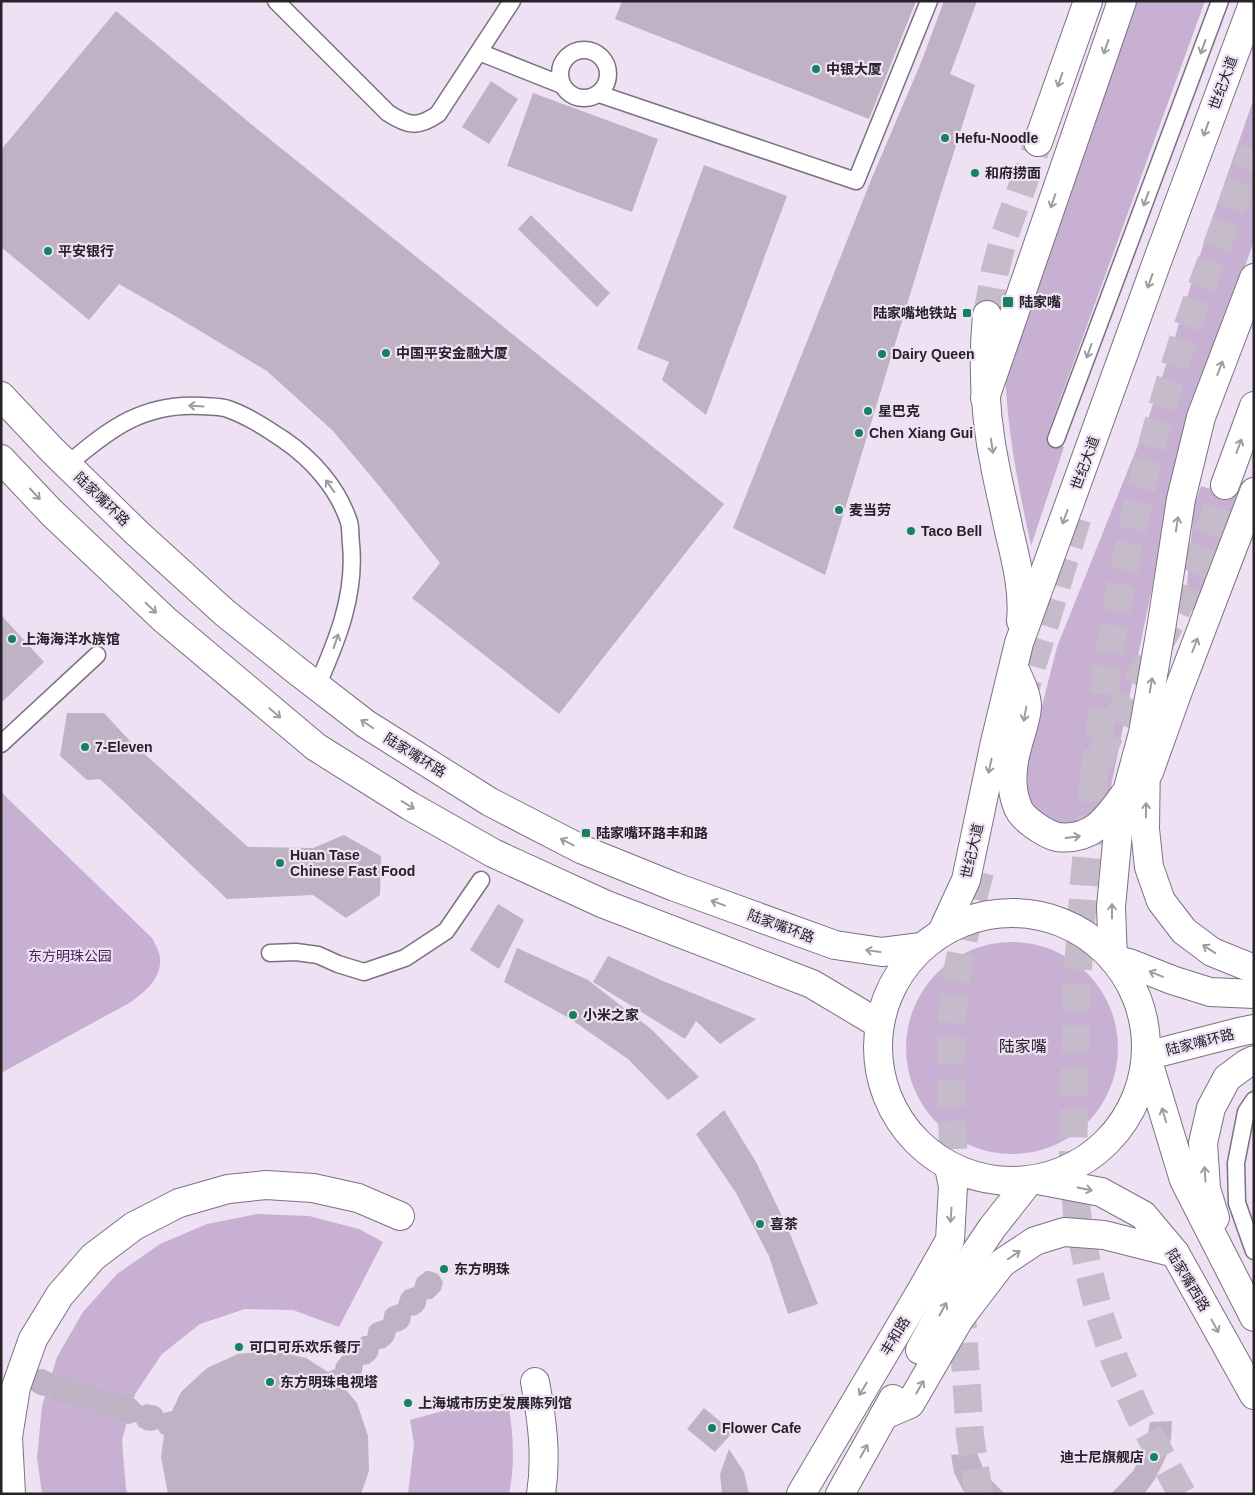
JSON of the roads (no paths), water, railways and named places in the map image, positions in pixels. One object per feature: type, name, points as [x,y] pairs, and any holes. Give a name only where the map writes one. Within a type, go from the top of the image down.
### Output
[{"type":"main road","points":[[1038,142],[1088,1]]},
{"type":"main road","points":[[985,398],[1122,1]]},
{"type":"main road","name":"世纪大道","points":[[1033,1181],[988,1181],[949,1167],[916,1142],[891,1107],[878,1066],[879,1024],[894,982],[931,940],[966,880],[1016,655],[1161,250],[1254,1]]},
{"type":"main road","points":[[1254,278],[1202,417],[1181,499],[1136,786],[1145,829],[1149,867],[1161,901],[1184,931],[1212,952],[1254,969]]},
{"type":"main road","points":[[987,315],[985,398],[995,468],[1020,578],[1022,618],[1016,655],[1027,706],[1016,750],[1013,787],[1017,806],[1026,819],[1039,829],[1053,836],[1067,838],[1082,836],[1095,829],[1136,786]]},
{"type":"main road","name":"陆家嘴环路","points":[[1,396],[137,533],[225,613],[366,724],[490,802],[581,849],[675,888],[835,945],[882,952],[931,940]]},
{"type":"main road","points":[[1225,485],[1254,406]]},
{"type":"main road","points":[[1,459],[52,512],[165,620],[316,747],[410,806],[493,853],[604,904],[812,984],[879,1024]]},
{"type":"main road","points":[[1113,959],[1111,907],[1118,832],[1178,691],[1254,492]]},
{"type":"main road","points":[[931,940],[977,917],[1014,912],[1051,918],[1085,934],[1113,959],[1136,997],[1144,1021],[1146,1056],[1142,1080],[1134,1104],[1110,1140],[1077,1166],[1033,1181]]},
{"type":"main road","points":[[1113,959],[1210,992],[1254,994]]},
{"type":"main road","name":"陆家嘴环路","points":[[1146,1056],[1254,1029]]},
{"type":"main road","points":[[1146,1056],[1184,1180],[1254,1317]]},
{"type":"main road","points":[[1230,1272],[1206,1189],[1203,1144],[1211,1108],[1227,1078],[1254,1060]]},
{"type":"main road","name":"丰和路","points":[[801,1494],[950,1240],[953,1186],[949,1167]]},
{"type":"main road","name":"丰和路","points":[[840,1494],[963,1271],[992,1228],[1033,1181]]},
{"type":"main road","name":"陆家嘴西路","points":[[1033,1181],[1100,1192],[1143,1214],[1175,1253],[1254,1395]]},
{"type":"main road","points":[[11,1494],[8,1438],[16,1387],[33,1339],[60,1295],[76,1276],[93,1257],[134,1226],[179,1203],[228,1190],[266,1185],[313,1188],[358,1198],[400,1216]]},
{"type":"main road","points":[[884,1415],[910,1404],[966,1310],[1002,1263],[1035,1240],[1064,1232],[1104,1235],[1175,1253]]},
{"type":"main road","points":[[535,1382],[542,1418],[544,1455],[541,1494]]},
{"type":"lane","points":[[276,1],[388,113],[399,121],[412,124],[426,122],[438,114],[512,1]]},
{"type":"lane","points":[[599,94],[856,181],[929,1]]},
{"type":"lane","points":[[1056,439],[1220,1]]},
{"type":"lane","points":[[479,52],[562,86],[575,97],[583,99],[599,94],[608,81],[609,73],[603,58],[590,51],[582,50],[568,56],[560,69],[562,86]]},
{"type":"lane","points":[[68,465],[98,438],[129,420],[159,408],[188,405],[226,408],[259,423],[300,450],[333,487],[349,522],[352,558],[348,605],[334,646],[317,686]]},
{"type":"lane","points":[[1,744],[98,655]]},
{"type":"lane","points":[[270,954],[296,952],[318,956],[364,972],[405,958],[446,931],[481,880]]},
{"type":"lane","points":[[1254,1100],[1246,1112],[1236,1163],[1237,1203],[1254,1251]]},
{"type":"tunnel","points":[[987,315],[1003,240],[1038,142]]},
{"type":"tunnel","points":[[1094,778],[1116,610],[1151,448],[1188,325],[1254,149]]},
{"type":"tunnel","points":[[1182,1494],[1139,1415],[1115,1361],[1100,1316],[1077,1215],[1073,1157],[1077,983],[1094,778],[1106,743],[1120,713],[1167,630],[1181,601],[1197,564],[1225,485]]},
{"type":"tunnel","points":[[1020,706],[1081,506]]},
{"type":"tunnel","points":[[955,1191],[951,1065],[952,1022],[956,982],[963,943],[982,865]]},
{"type":"tunnel","points":[[961,1301],[970,1435],[979,1494]]},
{"type":"place","name":"中银大厦","points":[[816,69]]},
{"type":"place","name":"Hefu-Noodle","points":[[945,138]]},
{"type":"place","name":"和府捞面","points":[[975,173]]},
{"type":"place","name":"平安银行","points":[[48,251]]},
{"type":"place","name":"陆家嘴","points":[[1008,302]]},
{"type":"place","name":"陆家嘴地铁站","points":[[967,313]]},
{"type":"place","name":"中国平安金融大厦","points":[[386,353]]},
{"type":"place","name":"Dairy Queen","points":[[882,354]]},
{"type":"place","name":"星巴克","points":[[868,411]]},
{"type":"place","name":"Chen Xiang Gui","points":[[859,433]]},
{"type":"place","name":"麦当劳","points":[[839,510]]},
{"type":"place","name":"Taco Bell","points":[[911,531]]},
{"type":"place","name":"上海海洋水族馆","points":[[12,639]]},
{"type":"place","name":"7-Eleven","points":[[85,747]]},
{"type":"place","name":"陆家嘴环路丰和路","points":[[586,833]]},
{"type":"place","name":"Huan Tase Chinese Fast Food","points":[[280,863]]},
{"type":"place","name":"小米之家","points":[[573,1015]]},
{"type":"place","name":"喜茶","points":[[760,1224]]},
{"type":"place","name":"东方明珠","points":[[444,1269]]},
{"type":"place","name":"可口可乐欢乐餐厅","points":[[239,1347]]},
{"type":"place","name":"东方明珠电视塔","points":[[270,1382]]},
{"type":"place","name":"上海城市历史发展陈列馆","points":[[408,1403]]},
{"type":"place","name":"Flower Cafe","points":[[712,1428]]},
{"type":"place","name":"迪士尼旗舰店","points":[[1154,1457]]},
{"type":"district","name":"陆家嘴","points":[[1023,1046]]},
{"type":"park label","name":"东方明珠公园","points":[[70,956]]}]
